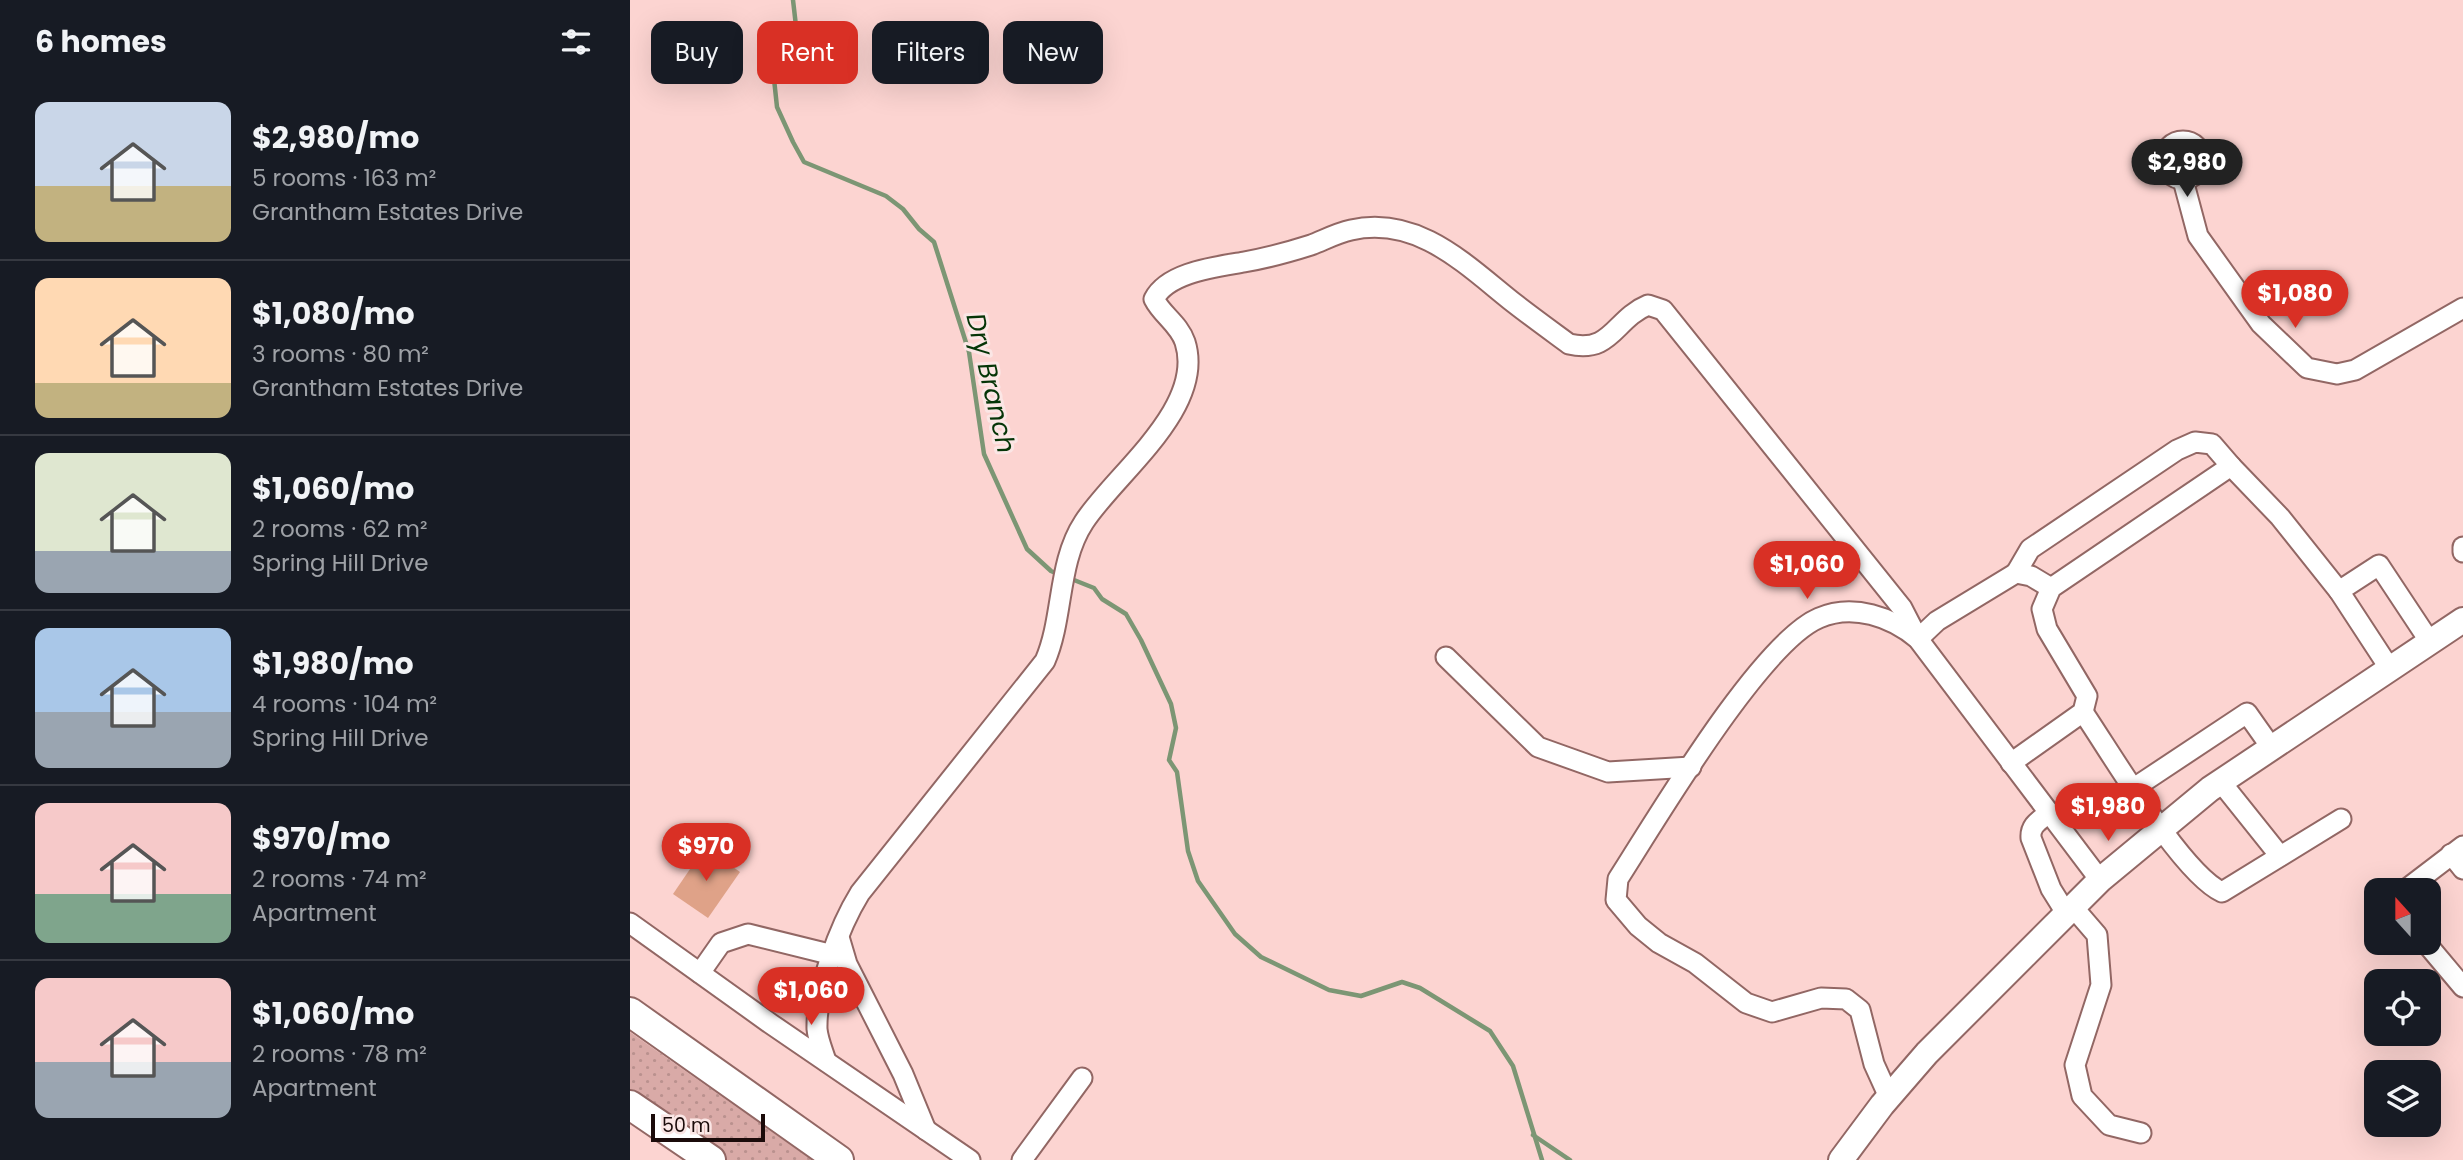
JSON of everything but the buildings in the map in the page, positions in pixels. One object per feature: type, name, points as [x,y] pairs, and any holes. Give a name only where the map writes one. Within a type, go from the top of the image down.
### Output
[{"type":"highway","points":[[630,1013],[839,1160]]},
{"type":"highway","points":[[630,1105],[711,1160]]},
{"type":"highway","points":[[630,1118],[677,1160]]},
{"type":"main road","points":[[1841,1160],[1927,1053],[2100,880],[2220,781],[2463,620]]},
{"type":"street","points":[[2183,180],[2198,236],[2261,324],[2307,368],[2337,374],[2355,370],[2463,308]]},
{"type":"street","points":[[826,1061],[817,1033],[817,1010],[844,919],[860,893],[1045,661],[1052,644],[1070,551],[1084,522],[1174,411],[1187,372],[1185,343],[1176,325],[1154,299],[1159,289],[1197,272],[1279,255],[1350,230],[1397,230],[1433,241],[1462,260],[1569,344],[1584,348],[1607,339],[1633,311],[1648,305],[1663,310],[1894,598],[1919,639],[2100,880]]},
{"type":"street","points":[[1919,639],[1937,621],[2016,573],[2030,549],[2177,450],[2195,442],[2212,444],[2280,517],[2339,591],[2390,669]]},
{"type":"street","points":[[2011,763],[2083,712],[2087,696],[2047,629],[2042,609],[2051,588],[2231,466]]},
{"type":"street","points":[[2339,591],[2379,565],[2430,642]]},
{"type":"street","points":[[2016,573],[2031,576],[2051,588]]},
{"type":"street","points":[[1889,1097],[1874,1064],[1860,1010],[1846,999],[1821,998],[1772,1012],[1746,1003],[1695,963],[1659,943],[1638,926],[1616,900],[1618,879],[1691,766],[1744,694],[1798,629],[1821,617],[1846,612],[1867,614],[1899,623],[1919,639]]},
{"type":"street","points":[[1446,657],[1538,747],[1608,772],[1691,766]]},
{"type":"street","points":[[2083,712],[2161,828],[2208,886],[2222,892],[2341,819]]},
{"type":"street","points":[[2134,788],[2247,713],[2271,747]]},
{"type":"street","points":[[2220,781],[2280,856]]},
{"type":"street","points":[[2049,813],[2030,831],[2051,889],[2097,934],[2101,985],[2075,1065],[2082,1096],[2109,1125],[2141,1133]]},
{"type":"street","points":[[2425,878],[2459,857]]},
{"type":"street","points":[[630,923],[970,1160]]},
{"type":"street","points":[[700,973],[721,943],[748,934],[836,946]]},
{"type":"street","points":[[836,946],[903,1074],[926,1130]]},
{"type":"street","points":[[2437,956],[2463,987]]},
{"type":"street","points":[[1022,1160],[1082,1078]]},
{"type":"shaded area","points":[[630,1032],[812,1160],[726,1160],[630,1093]]},
{"type":"waterway","name":"Dry Branch","points":[[793,0],[796,26],[791,42],[779,58],[774,79],[777,107],[793,142],[804,162],[886,196],[903,209],[934,242],[969,352],[984,454],[1027,549],[1051,571],[1060,575]]},
{"type":"waterway","name":"Dry Branch","points":[[1069,578],[1094,588],[1102,599],[1126,614],[1171,704],[1176,728],[1169,760],[1177,772],[1188,851],[1198,881],[1235,934],[1261,957],[1329,990],[1361,996],[1402,982],[1420,988],[1490,1031],[1513,1066],[1542,1160]]},
{"type":"waterway","points":[[1533,1135],[1570,1160]]}]
